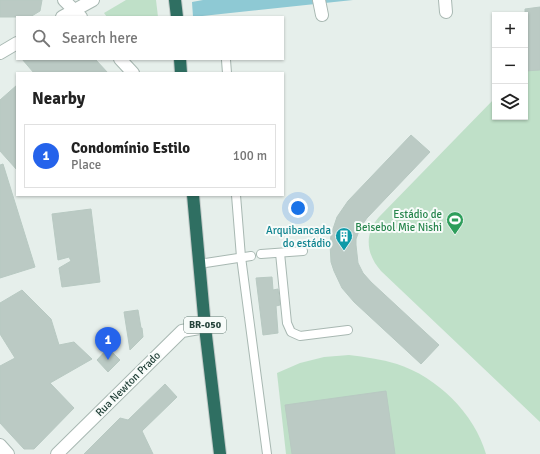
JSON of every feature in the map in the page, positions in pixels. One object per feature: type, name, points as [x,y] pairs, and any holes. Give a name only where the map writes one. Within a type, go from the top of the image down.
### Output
[{"type":"highway","points":[[175,0],[177,16]]},
{"type":"highway","points":[[180,60],[182,72]]},
{"type":"highway","name":"BR-050","points":[[193,196],[205,328],[220,454]]},
{"type":"street","points":[[64,0],[77,13]]},
{"type":"street","points":[[66,16],[77,13],[93,0]]},
{"type":"street","points":[[0,53],[16,44]]},
{"type":"street","points":[[121,60],[132,72]]},
{"type":"street","name":"Rua Newton Prado","points":[[57,454],[182,331],[205,328]]},
{"type":"street","points":[[0,445],[8,454]]},
{"type":"lane","points":[[226,60],[227,72]]},
{"type":"lane","points":[[236,196],[241,257],[267,454]]},
{"type":"lane","points":[[261,254],[303,251]]},
{"type":"lane","points":[[280,253],[287,323],[291,332],[300,336],[348,330]]},
{"type":"lane","points":[[200,264],[251,256]]},
{"type":"green space","points":[[126,0],[156,0],[158,16],[106,16],[104,13]]},
{"type":"green space","name":"Estádio de Beisebol Mie Nishi","points":[[540,52],[540,422],[381,271],[372,258],[369,244],[371,230],[379,217],[492,101],[492,120],[528,120],[528,65]]},
{"type":"green space","points":[[349,355],[379,359],[397,364],[412,370],[440,387],[452,398],[473,424],[486,454],[286,454],[277,373],[300,363],[324,357]]},
{"type":"water","points":[[203,0],[353,0],[202,16],[193,16],[192,2]]},
{"type":"building","points":[[0,0],[42,0],[40,11],[32,16],[0,17]]},
{"type":"building","points":[[540,7],[540,70],[528,71],[528,12],[525,12],[525,9]]},
{"type":"building","points":[[23,60],[96,60],[107,72],[33,72]]},
{"type":"building","points":[[16,86],[16,169],[0,151],[0,100]]},
{"type":"building","name":"Arquibancada do estádio","points":[[411,135],[430,152],[367,218],[360,228],[356,239],[356,245],[358,263],[363,273],[439,345],[421,364],[354,302],[342,288],[331,262],[330,244],[331,235],[337,217],[348,201]]},
{"type":"building","points":[[3,164],[35,267],[0,278],[0,165]]},
{"type":"building","points":[[91,209],[100,282],[62,287],[59,268],[71,261],[69,257],[58,260],[52,214]]},
{"type":"building","points":[[272,277],[273,290],[278,289],[280,305],[276,306],[278,333],[263,335],[256,278]]},
{"type":"building","points":[[22,290],[51,319],[59,345],[74,342],[92,359],[50,383],[74,408],[34,449],[24,449],[0,423],[0,366],[15,358],[0,334],[0,303]]},
{"type":"building","points":[[138,310],[143,337],[130,350],[124,312]]},
{"type":"building","points":[[108,348],[120,360],[108,372],[97,360]]},
{"type":"building","points":[[165,384],[177,397],[142,431],[153,454],[84,454],[120,418],[128,420]]},
{"type":"building","points":[[386,391],[395,454],[292,454],[285,405]]},
{"type":"place","name":"Estádio de Beisebol Mie Nishi","points":[[455,235]]},
{"type":"place","name":"Arquibancada do estádio","points":[[344,251]]},
{"type":"place","name":"Condomínio Estilo","points":[[108,360]]}]
